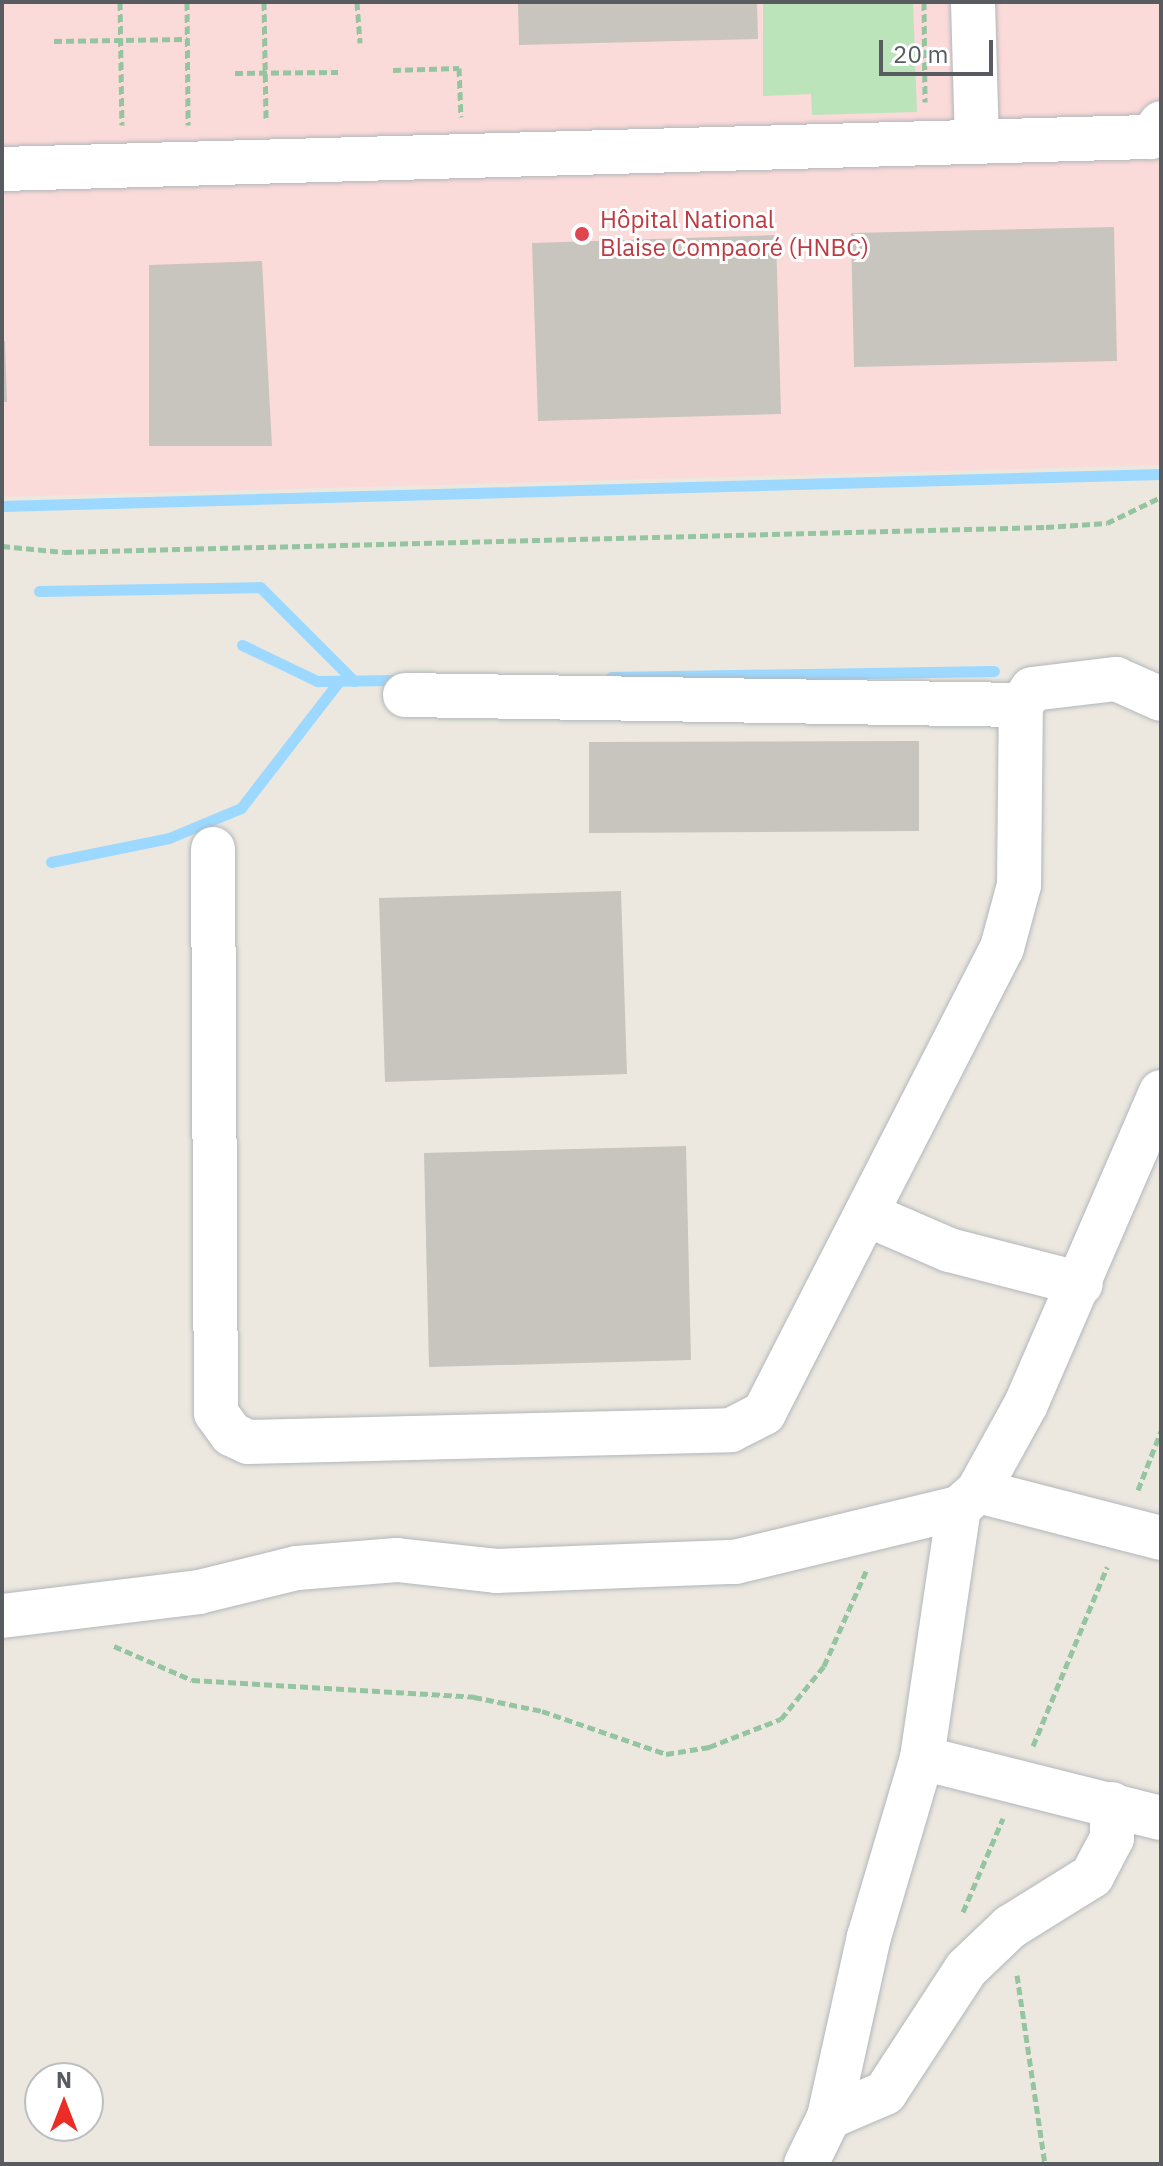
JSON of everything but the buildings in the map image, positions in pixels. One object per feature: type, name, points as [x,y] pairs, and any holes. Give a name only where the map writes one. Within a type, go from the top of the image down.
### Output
[{"type":"street","points":[[973,2],[977,141]]},
{"type":"street","points":[[2,169],[1151,137],[1161,123]]},
{"type":"street","points":[[213,849],[216,1413],[231,1434],[248,1442],[731,1430],[752,1423],[866,1214],[1002,948],[1019,885],[1021,705],[1032,689],[1116,679],[1161,699]]},
{"type":"street","points":[[405,695],[1021,705]]},
{"type":"street","points":[[806,2164],[829,2117],[869,1937],[922,1758],[968,1499],[1081,1284],[1161,1092]]},
{"type":"street","points":[[866,1214],[949,1250],[1081,1284]]},
{"type":"street","points":[[2,1616],[199,1592],[297,1568],[397,1560],[496,1571],[735,1562],[968,1499],[1161,1538]]},
{"type":"street","points":[[922,1758],[1161,1818]]},
{"type":"street","points":[[829,2117],[885,2093],[966,1969],[1010,1927],[1092,1876],[1112,1838],[1112,1804]]},
{"type":"path","points":[[120,2],[122,137]]},
{"type":"path","points":[[187,2],[189,136]]},
{"type":"path","points":[[264,2],[266,135]]},
{"type":"path","points":[[357,2],[360,43]]},
{"type":"path","points":[[54,41],[187,39]]},
{"type":"path","points":[[393,70],[459,68],[461,131]]},
{"type":"path","points":[[235,73],[338,72]]},
{"type":"path","points":[[2,546],[64,552],[1046,527],[1107,523],[1161,497]]},
{"type":"path","points":[[52,1610],[129,1655],[192,1680],[474,1697],[542,1711],[666,1754],[741,1737],[781,1719],[807,1693],[871,1560],[866,1542],[849,1530]]},
{"type":"path","points":[[1010,1927],[1045,2164]]},
{"type":"shaded area","name":"Hôpital National Blaise Compaoré (HNBC)","points":[[2,2],[1161,2],[1161,465],[2,497]]},
{"type":"green space","points":[[763,2],[913,2],[917,112],[812,115],[811,94],[763,96]]},
{"type":"waterway","points":[[2,506],[1161,474]]},
{"type":"waterway","points":[[39,591],[260,587],[354,681]]},
{"type":"waterway","points":[[242,645],[317,681],[401,680]]},
{"type":"waterway","points":[[611,677],[994,671]]},
{"type":"waterway","points":[[51,862],[169,838],[241,808],[339,681]]},
{"type":"place","name":"Hôpital National Blaise Compaoré (HNBC)","points":[[582,234]]}]
